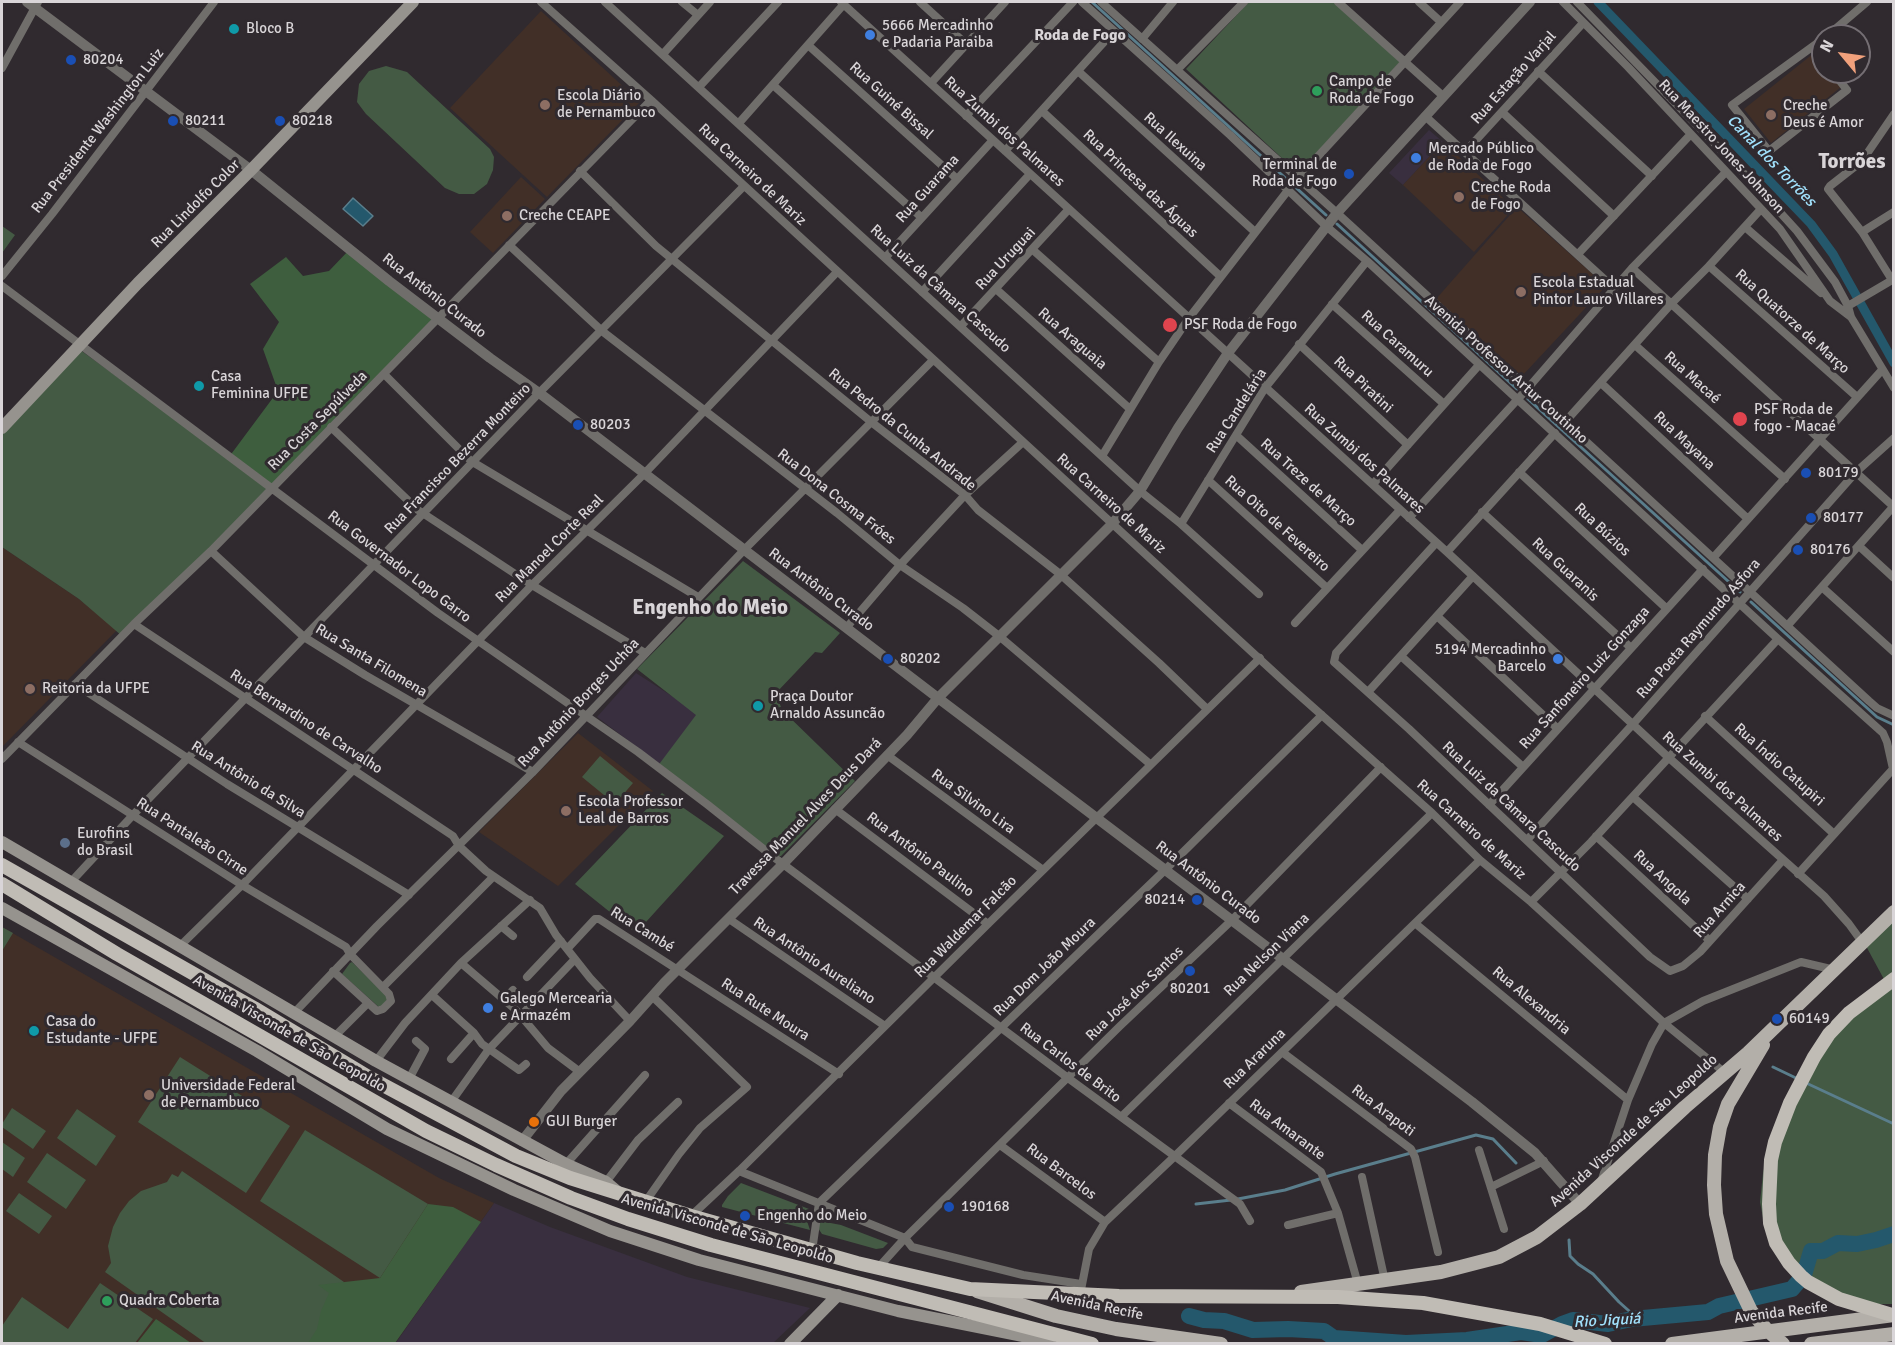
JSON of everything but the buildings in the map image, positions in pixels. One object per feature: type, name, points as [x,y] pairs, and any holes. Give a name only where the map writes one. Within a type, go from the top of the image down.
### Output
[{"type":"highway","name":"Avenida Visconde de São Leopoldo","points":[[2,865],[254,1008],[370,1078],[468,1131],[547,1169],[691,1216],[812,1251],[970,1289],[1277,1296],[1423,1303],[1540,1324],[1605,1344]]},
{"type":"highway","name":"Avenida Visconde de São Leopoldo","points":[[2,884],[117,954],[426,1131],[571,1198],[711,1245],[1092,1344]]},
{"type":"highway","points":[[1893,979],[1866,998],[1829,1034],[1806,1070],[1779,1129],[1771,1160],[1769,1204],[1773,1234],[1789,1263],[1801,1276],[1829,1295],[1854,1305],[1893,1315]]},
{"type":"main road","name":"Rua Lindolfo Color","points":[[2,428],[80,344],[412,2]]},
{"type":"main road","name":"Avenida Visconde de São Leopoldo","points":[[2,842],[376,1061],[522,1141],[606,1182],[619,1193]]},
{"type":"main road","name":"Avenida Visconde de São Leopoldo","points":[[2,908],[257,1051],[387,1129],[514,1190],[645,1243],[699,1260],[898,1311],[1028,1337],[1061,1335]]},
{"type":"main road","name":"Avenida Visconde de São Leopoldo","points":[[1277,1296],[1441,1272],[1499,1257],[1537,1237],[1580,1204],[1774,1028],[1893,912]]},
{"type":"main road","points":[[1774,1028],[1728,1104],[1720,1126],[1715,1155],[1714,1185],[1721,1240],[1727,1262],[1751,1311],[1783,1344]]},
{"type":"main road","name":"Avenida Recife","points":[[970,1289],[1056,1316],[1116,1329],[1221,1344]]},
{"type":"main road","points":[[790,1344],[838,1295]]},
{"type":"main road","name":"Avenida Recife","points":[[1672,1344],[1893,1315]]},
{"type":"main road","points":[[1811,1344],[1893,1334]]},
{"type":"street","name":"Rua Presidente Washington Luiz","points":[[2,276],[214,2]]},
{"type":"street","name":"Rua Carneiro de Mariz","points":[[541,2],[1432,813],[1480,860],[1531,902],[1664,1023],[1725,1072]]},
{"type":"street","name":"Rua Luiz da Câmara Cascudo","points":[[605,2],[1140,491],[1181,524],[1259,594]]},
{"type":"street","points":[[682,2],[698,15]]},
{"type":"street","points":[[663,54],[710,2]]},
{"type":"street","points":[[699,87],[778,2]]},
{"type":"street","points":[[920,2],[966,44]]},
{"type":"street","points":[[931,83],[1003,2]]},
{"type":"street","points":[[966,116],[1073,2]]},
{"type":"street","name":"Avenida Professor Artur Coutinho","points":[[1082,2],[1883,733],[1893,770]]},
{"type":"street","name":"Avenida Professor Artur Coutinho","points":[[1101,2],[1337,213],[1877,708],[1893,716]]},
{"type":"street","points":[[1142,39],[1173,2]]},
{"type":"street","points":[[1177,70],[1244,2]]},
{"type":"street","points":[[1338,2],[1443,96]]},
{"type":"street","points":[[1419,2],[1441,22]]},
{"type":"street","points":[[1298,178],[1460,2]]},
{"type":"street","name":"Travessa Manuel Alves Deus Dará","points":[[522,1141],[555,1098],[630,1021],[651,996],[784,863],[938,698],[1112,524],[1140,491],[1178,428],[1228,353],[1326,226],[1530,2]]},
{"type":"street","name":"Rua Maestro Jones Johnson","points":[[1563,2],[1628,67],[1780,230],[1830,301],[1851,317],[1893,388]]},
{"type":"street","name":"Rua Maestro Jones Johnson","points":[[1577,2],[1790,224],[1851,304],[1851,317]]},
{"type":"street","points":[[1841,24],[1867,2]]},
{"type":"street","points":[[739,123],[843,3]]},
{"type":"street","name":"Rua Zumbi dos Palmares","points":[[843,3],[1373,484],[1782,861],[1824,896],[1862,942]]},
{"type":"street","name":"Rua Antônio Curado","points":[[33,4],[251,170],[389,281],[1472,1102],[1544,1161],[1580,1204]]},
{"type":"street","points":[[2,68],[33,4]]},
{"type":"street","name":"Rua Estação Varjal","points":[[1466,152],[1583,23]]},
{"type":"street","points":[[1005,151],[1114,31]]},
{"type":"street","name":"Rua Guiné Bissal","points":[[808,45],[956,178]]},
{"type":"street","points":[[1811,48],[1732,105],[1769,151],[1847,90],[1842,84]]},
{"type":"street","name":"Rua Ilexuina","points":[[1078,71],[1255,232]]},
{"type":"street","points":[[1538,71],[1652,176]]},
{"type":"street","points":[[773,85],[921,217]]},
{"type":"street","name":"Rua Costa Sepúlveda","points":[[2,759],[134,624],[211,551],[651,100]]},
{"type":"street","name":"Rua Princesa das Águas","points":[[1042,111],[1220,276]]},
{"type":"street","points":[[1502,112],[1614,216]]},
{"type":"street","points":[[1851,304],[1893,280],[1830,188],[1862,161],[1893,114]]},
{"type":"street","points":[[1425,116],[1614,288]]},
{"type":"street","points":[[1578,254],[1690,135]]},
{"type":"street","name":"Rua Guarama","points":[[885,258],[993,140]]},
{"type":"street","name":"Rua Pedro da Cunha Andrade","points":[[580,171],[656,246],[870,421],[965,495],[978,510],[1060,574],[1207,709]]},
{"type":"street","points":[[1409,518],[1528,388],[1632,268],[1725,173]]},
{"type":"street","points":[[922,292],[1030,174]]},
{"type":"street","name":"Rua Francisco Bezerra Monteiro","points":[[70,883],[539,393],[744,186]]},
{"type":"street","points":[[1102,456],[1159,362],[1189,318],[1289,189]]},
{"type":"street","name":"Rua Uruguai","points":[[961,326],[1069,209]]},
{"type":"street","points":[[1565,422],[1671,303],[1709,266],[1761,209]]},
{"type":"street","points":[[1862,232],[1893,212]]},
{"type":"street","points":[[1745,227],[1830,301]]},
{"type":"street","name":"Rua Dona Cosma Fróes","points":[[509,245],[602,331],[900,565],[999,636],[1150,765]]},
{"type":"street","points":[[1033,250],[1159,362]]},
{"type":"street","name":"Rua Candelária","points":[[1181,524],[1265,388],[1367,261]]},
{"type":"street","name":"Rua Quatorze de Março","points":[[1709,266],[1857,397]]},
{"type":"street","points":[[1632,268],[1893,507],[1788,625]]},
{"type":"street","name":"Rua Manoel Corte Real","points":[[180,946],[298,828],[532,585],[645,473],[837,272]]},
{"type":"street","name":"Rua Governador Lopo Garro","points":[[2,286],[478,642],[638,752],[784,863]]},
{"type":"street","name":"Rua Araguaia","points":[[996,289],[1130,409]]},
{"type":"street","name":"Rua Caramuru","points":[[1332,304],[1444,404]]},
{"type":"street","name":"Rua Piratini","points":[[1299,344],[1408,445]]},
{"type":"street","name":"Rua Macaé","points":[[1635,345],[1785,479]]},
{"type":"street","name":"Rua Antônio Borges Uchôa","points":[[295,1012],[586,717],[804,488],[933,360]]},
{"type":"street","points":[[1373,484],[1479,365]]},
{"type":"street","points":[[1713,558],[1882,370]]},
{"type":"street","points":[[384,374],[467,458],[698,597]]},
{"type":"street","name":"Rua Mayana","points":[[1601,383],[1748,519]]},
{"type":"street","points":[[331,427],[424,513],[532,585],[645,653]]},
{"type":"street","points":[[1447,552],[1555,433]]},
{"type":"street","name":"Rua Treze de Março","points":[[1237,435],[1362,550]]},
{"type":"street","name":"Rua Poeta Raymundo Asfora","points":[[1527,840],[1856,472],[1893,438]]},
{"type":"street","points":[[847,627],[900,565],[965,495],[1023,441]]},
{"type":"street","name":"Rua Búzios","points":[[1519,472],[1666,608]]},
{"type":"street","name":"Rua Oito de Fevereiro","points":[[1208,480],[1327,588]]},
{"type":"street","points":[[1295,623],[1400,510]]},
{"type":"street","name":"Rua Guaranis","points":[[1482,512],[1630,647]]},
{"type":"street","name":"Rua Luiz da Câmara Cascudo","points":[[1436,543],[1336,653],[1334,660],[1650,957],[1672,971]]},
{"type":"street","points":[[1859,546],[1893,578]]},
{"type":"street","name":"Rua Santa Filomena","points":[[211,551],[304,637],[533,771]]},
{"type":"street","name":"Rua Sanfoneiro Luiz Gonzaga","points":[[1489,805],[1703,569]]},
{"type":"street","points":[[1368,692],[1473,576]]},
{"type":"street","points":[[1823,588],[1893,652]]},
{"type":"street","points":[[1437,616],[1558,729]]},
{"type":"street","name":"Rua Bernardino de Carvalho","points":[[134,624],[453,836],[459,846],[493,878],[530,900],[543,911],[575,959],[630,1021]]},
{"type":"street","points":[[1531,902],[1596,836],[1778,639]]},
{"type":"street","points":[[1401,656],[1523,767]]},
{"type":"street","name":"Rua Waldemar Falcão","points":[[691,1216],[839,1074],[988,924],[1260,658]]},
{"type":"street","name":"Rua Antônio da Silva","points":[[75,684],[298,828],[409,895]]},
{"type":"street","name":"Rua Dom João Moura","points":[[819,1203],[1166,869],[1322,715]]},
{"type":"street","name":"Rua Índio Catupiri","points":[[1705,716],[1834,834]]},
{"type":"street","name":"Rua Pantaleão Cirne","points":[[18,742],[242,885],[346,947],[350,954],[383,987]]},
{"type":"street","name":"Rua Silvino Lira","points":[[887,755],[1043,870]]},
{"type":"street","name":"Rua José dos Santos","points":[[878,1268],[904,1238],[1232,920],[1381,767]]},
{"type":"street","points":[[1798,874],[1893,770]]},
{"type":"street","points":[[1632,797],[1748,899]]},
{"type":"street","name":"Rua Antônio Paulino","points":[[835,809],[988,924]]},
{"type":"street","name":"Rua Nelson Viana","points":[[1121,1117],[1432,813]]},
{"type":"street","name":"Rua Angola","points":[[1596,836],[1710,940]]},
{"type":"street","name":"Rua Araruna","points":[[1080,1290],[1089,1249],[1104,1222],[1480,860]]},
{"type":"street","name":"Rua Arnica","points":[[1672,971],[1683,966],[1710,940],[1782,861]]},
{"type":"street","name":"Rua Carlos de Brito","points":[[784,863],[1001,1028],[1240,1204],[1250,1221]]},
{"type":"street","points":[[333,971],[379,1012],[390,1002],[391,998],[383,987],[493,878]]},
{"type":"street","points":[[376,1061],[405,1023],[461,963],[530,900]]},
{"type":"street","name":"Rua Cambé","points":[[565,945],[597,919],[678,969]]},
{"type":"street","name":"Rua Antônio Aureliano","points":[[729,919],[885,1026]]},
{"type":"street","name":"Rua Alexandria","points":[[1416,924],[1628,1100]]},
{"type":"street","points":[[501,926],[513,936]]},
{"type":"street","points":[[527,977],[565,945]]},
{"type":"street","points":[[450,1101],[489,1049],[575,959]]},
{"type":"street","points":[[1600,1186],[1628,1100],[1652,1044],[1664,1023],[1703,1000],[1800,962],[1835,970]]},
{"type":"street","points":[[461,963],[522,1016],[541,1042],[580,1072]]},
{"type":"street","name":"Rua Rute Moura","points":[[678,969],[839,1074]]},
{"type":"street","points":[[504,1000],[513,990]]},
{"type":"street","points":[[432,994],[474,1033],[482,1044],[519,1070],[526,1064]]},
{"type":"street","points":[[646,1201],[700,1128],[747,1087],[651,996]]},
{"type":"street","points":[[335,1036],[368,1003]]},
{"type":"street","points":[[451,1059],[474,1033]]},
{"type":"street","points":[[409,1079],[425,1048],[416,1041]]},
{"type":"street","name":"Rua Arapoti","points":[[1282,1052],[1413,1153],[1438,1252]]},
{"type":"street","points":[[566,1164],[645,1075]]},
{"type":"street","points":[[606,1182],[639,1140],[678,1102]]},
{"type":"street","name":"Rua Amarante","points":[[1229,1103],[1321,1172],[1338,1213],[1358,1284]]},
{"type":"street","name":"Rua Barcelos","points":[[1000,1145],[1104,1222]]},
{"type":"street","points":[[1479,1150],[1504,1229]]},
{"type":"street","points":[[1491,1187],[1544,1161]]},
{"type":"street","points":[[740,1171],[904,1238],[912,1247],[1080,1290]]},
{"type":"street","points":[[1362,1177],[1385,1281]]},
{"type":"street","points":[[812,1251],[819,1203]]},
{"type":"street","points":[[1288,1225],[1338,1213]]},
{"type":"shaded area","name":"Escola Diário de Pernambuco","points":[[541,11],[640,102],[547,197],[450,108]]},
{"type":"shaded area","points":[[1811,55],[1811,84],[1839,84],[1841,87],[1771,143],[1744,109]]},
{"type":"shaded area","name":"Mercado Público de Roda de Fogo","points":[[1429,130],[1443,142],[1403,185],[1389,173]]},
{"type":"shaded area","name":"Creche Roda de Fogo","points":[[1443,142],[1514,208],[1474,252],[1403,185]]},
{"type":"shaded area","name":"Creche CEAPE","points":[[521,177],[545,199],[493,253],[470,232]]},
{"type":"shaded area","name":"Escola Estadual Pintor Lauro Villares","points":[[1517,207],[1606,286],[1522,376],[1436,299]]},
{"type":"shaded area","name":"Reitoria da UFPE","points":[[2,547],[79,599],[117,630],[2,747]]},
{"type":"shaded area","points":[[636,673],[700,714],[662,766],[597,717]]},
{"type":"shaded area","name":"Escola Professor Leal de Barros","points":[[578,733],[653,791],[558,886],[479,832]]},
{"type":"shaded area","name":"Universidade Federal de Pernambuco","points":[[2,927],[439,1178],[494,1203],[395,1343],[2,1344]]},
{"type":"shaded area","points":[[494,1203],[550,1227],[687,1277],[810,1308],[773,1343],[395,1344]]},
{"type":"green space","points":[[1249,2],[1334,2],[1400,62],[1298,173],[1186,69]]},
{"type":"green space","points":[[386,66],[407,72],[490,149],[494,157],[493,170],[487,184],[474,194],[459,194],[445,188],[366,114],[357,102],[359,84],[369,71]]},
{"type":"green space","points":[[2,226],[15,235],[2,253]]},
{"type":"green space","points":[[350,249],[437,319],[271,488],[229,457],[278,391],[263,349],[279,322],[250,284],[286,257],[303,276],[329,271]]},
{"type":"green space","points":[[76,347],[271,488],[122,636],[79,599],[2,547],[2,422]]},
{"type":"green space","name":"Praça Doutor Arnaldo Assuncão","points":[[743,561],[840,633],[822,653],[815,652],[776,693],[782,710],[855,781],[781,856],[657,767],[696,715],[637,669]]},
{"type":"green space","points":[[600,756],[633,783],[615,804],[582,777]]},
{"type":"green space","points":[[662,793],[724,836],[636,933],[575,884]]},
{"type":"green space","points":[[1893,919],[1893,1304],[1854,1304],[1815,1285],[1764,1223],[1760,1202],[1763,1173],[1771,1139],[1837,1032],[1886,983],[1866,946]]},
{"type":"green space","points":[[2,927],[13,933],[2,951]]},
{"type":"green space","points":[[352,962],[389,998],[380,1008],[342,974]]},
{"type":"green space","points":[[180,1057],[290,1126],[246,1193],[138,1122]]},
{"type":"green space","points":[[12,1108],[46,1131],[33,1149],[2,1127]]},
{"type":"green space","points":[[77,1109],[116,1136],[96,1166],[57,1138]]},
{"type":"green space","points":[[305,1130],[428,1204],[380,1278],[260,1201]]},
{"type":"green space","points":[[2,1142],[25,1158],[13,1177],[2,1169]]},
{"type":"green space","points":[[47,1153],[86,1180],[66,1209],[27,1182]]},
{"type":"green space","points":[[182,1171],[344,1282],[317,1343],[207,1344],[105,1272],[111,1263],[108,1246],[113,1227],[129,1201],[141,1191],[167,1182],[172,1174],[178,1177]]},
{"type":"green space","points":[[741,1183],[809,1209],[807,1221],[810,1230],[722,1207],[728,1196]]},
{"type":"green space","points":[[19,1193],[52,1216],[39,1234],[6,1211]]},
{"type":"green space","points":[[428,1204],[453,1207],[481,1222],[395,1343],[308,1343],[317,1329],[321,1311],[329,1293],[318,1285],[380,1278]]},
{"type":"green space","points":[[820,1221],[841,1225],[888,1243],[883,1248],[876,1249],[822,1234],[818,1228]]},
{"type":"green space","points":[[100,1283],[153,1319],[135,1343],[2,1343],[2,1326],[22,1297],[68,1329]]},
{"type":"green space","points":[[156,1319],[191,1343],[137,1343]]},
{"type":"water","points":[[353,198],[373,216],[363,226],[343,209]]},
{"type":"waterway","points":[[1092,2],[1326,215]]},
{"type":"waterway","name":"Canal dos Torrões","points":[[1598,2],[1811,224],[1833,254],[1894,363]]},
{"type":"waterway","points":[[1337,224],[1517,389]]},
{"type":"waterway","points":[[1528,399],[1740,592]]},
{"type":"waterway","points":[[1751,602],[1877,717],[1894,725]]},
{"type":"waterway","points":[[1773,1067],[1798,1079]]},
{"type":"waterway","points":[[1804,1082],[1894,1124]]},
{"type":"waterway","points":[[1238,1199],[1285,1190],[1476,1135],[1493,1139],[1516,1163]]},
{"type":"waterway","points":[[1196,1204],[1231,1200]]},
{"type":"waterway","name":"Rio Jiquiá","points":[[1189,1316],[1204,1320],[1224,1321],[1253,1330],[1324,1331],[1334,1338],[1406,1343],[1467,1340],[1521,1332],[1542,1335],[1573,1320],[1608,1324],[1632,1319],[1708,1312],[1719,1306],[1792,1289],[1804,1275],[1811,1251],[1823,1251],[1838,1243],[1857,1244],[1894,1234]]},
{"type":"waterway","points":[[1569,1240],[1570,1256],[1593,1274],[1637,1318]]},
{"type":"place","name":"Bloco B","points":[[234,29]]},
{"type":"place","name":"5666 Mercadinho e Padaria Paraiba","points":[[870,35]]},
{"type":"place","name":"80204","points":[[71,60]]},
{"type":"place","name":"Campo de Roda de Fogo","points":[[1317,91]]},
{"type":"place","name":"Escola Diário de Pernambuco","points":[[545,105]]},
{"type":"place","name":"Creche Deus é Amor","points":[[1771,115]]},
{"type":"place","name":"80211","points":[[173,121]]},
{"type":"place","name":"80218","points":[[280,121]]},
{"type":"place","name":"Mercado Público de Roda de Fogo","points":[[1416,158]]},
{"type":"place","name":"Terminal de Roda de Fogo","points":[[1349,174]]},
{"type":"place","name":"Creche Roda de Fogo","points":[[1459,197]]},
{"type":"place","name":"Creche CEAPE","points":[[507,216]]},
{"type":"place","name":"Escola Estadual Pintor Lauro Villares","points":[[1521,292]]},
{"type":"place","name":"PSF Roda de Fogo","points":[[1170,325]]},
{"type":"place","name":"Casa Feminina UFPE","points":[[199,386]]},
{"type":"place","name":"PSF Roda de fogo - Macaé","points":[[1740,419]]},
{"type":"place","name":"80203","points":[[578,425]]},
{"type":"place","name":"80179","points":[[1806,473]]},
{"type":"place","name":"80177","points":[[1811,518]]},
{"type":"place","name":"80176","points":[[1798,550]]},
{"type":"place","name":"80202","points":[[888,659]]},
{"type":"place","name":"5194 Mercadinho Barcelo","points":[[1558,659]]},
{"type":"place","name":"Reitoria da UFPE","points":[[30,689]]},
{"type":"place","name":"Praça Doutor Arnaldo Assuncão","points":[[758,706]]},
{"type":"place","name":"Escola Professor Leal de Barros","points":[[566,811]]},
{"type":"place","name":"Eurofins do Brasil","points":[[65,843]]},
{"type":"place","name":"80214","points":[[1197,900]]},
{"type":"place","name":"80201","points":[[1190,971]]},
{"type":"place","name":"Galego Mercearia e Armazém","points":[[488,1008]]},
{"type":"place","name":"60149","points":[[1777,1019]]},
{"type":"place","name":"Casa do Estudante - UFPE","points":[[34,1031]]},
{"type":"place","name":"Universidade Federal de Pernambuco","points":[[149,1095]]},
{"type":"place","name":"GUI Burger","points":[[534,1122]]},
{"type":"place","name":"190168","points":[[949,1207]]},
{"type":"place","name":"Engenho do Meio","points":[[745,1216]]},
{"type":"place","name":"Quadra Coberta","points":[[107,1301]]},
{"type":"district","name":"Roda de Fogo","points":[[1080,36]]},
{"type":"district","name":"Torrões","points":[[1852,162]]},
{"type":"district","name":"Engenho do Meio","points":[[710,608]]}]
